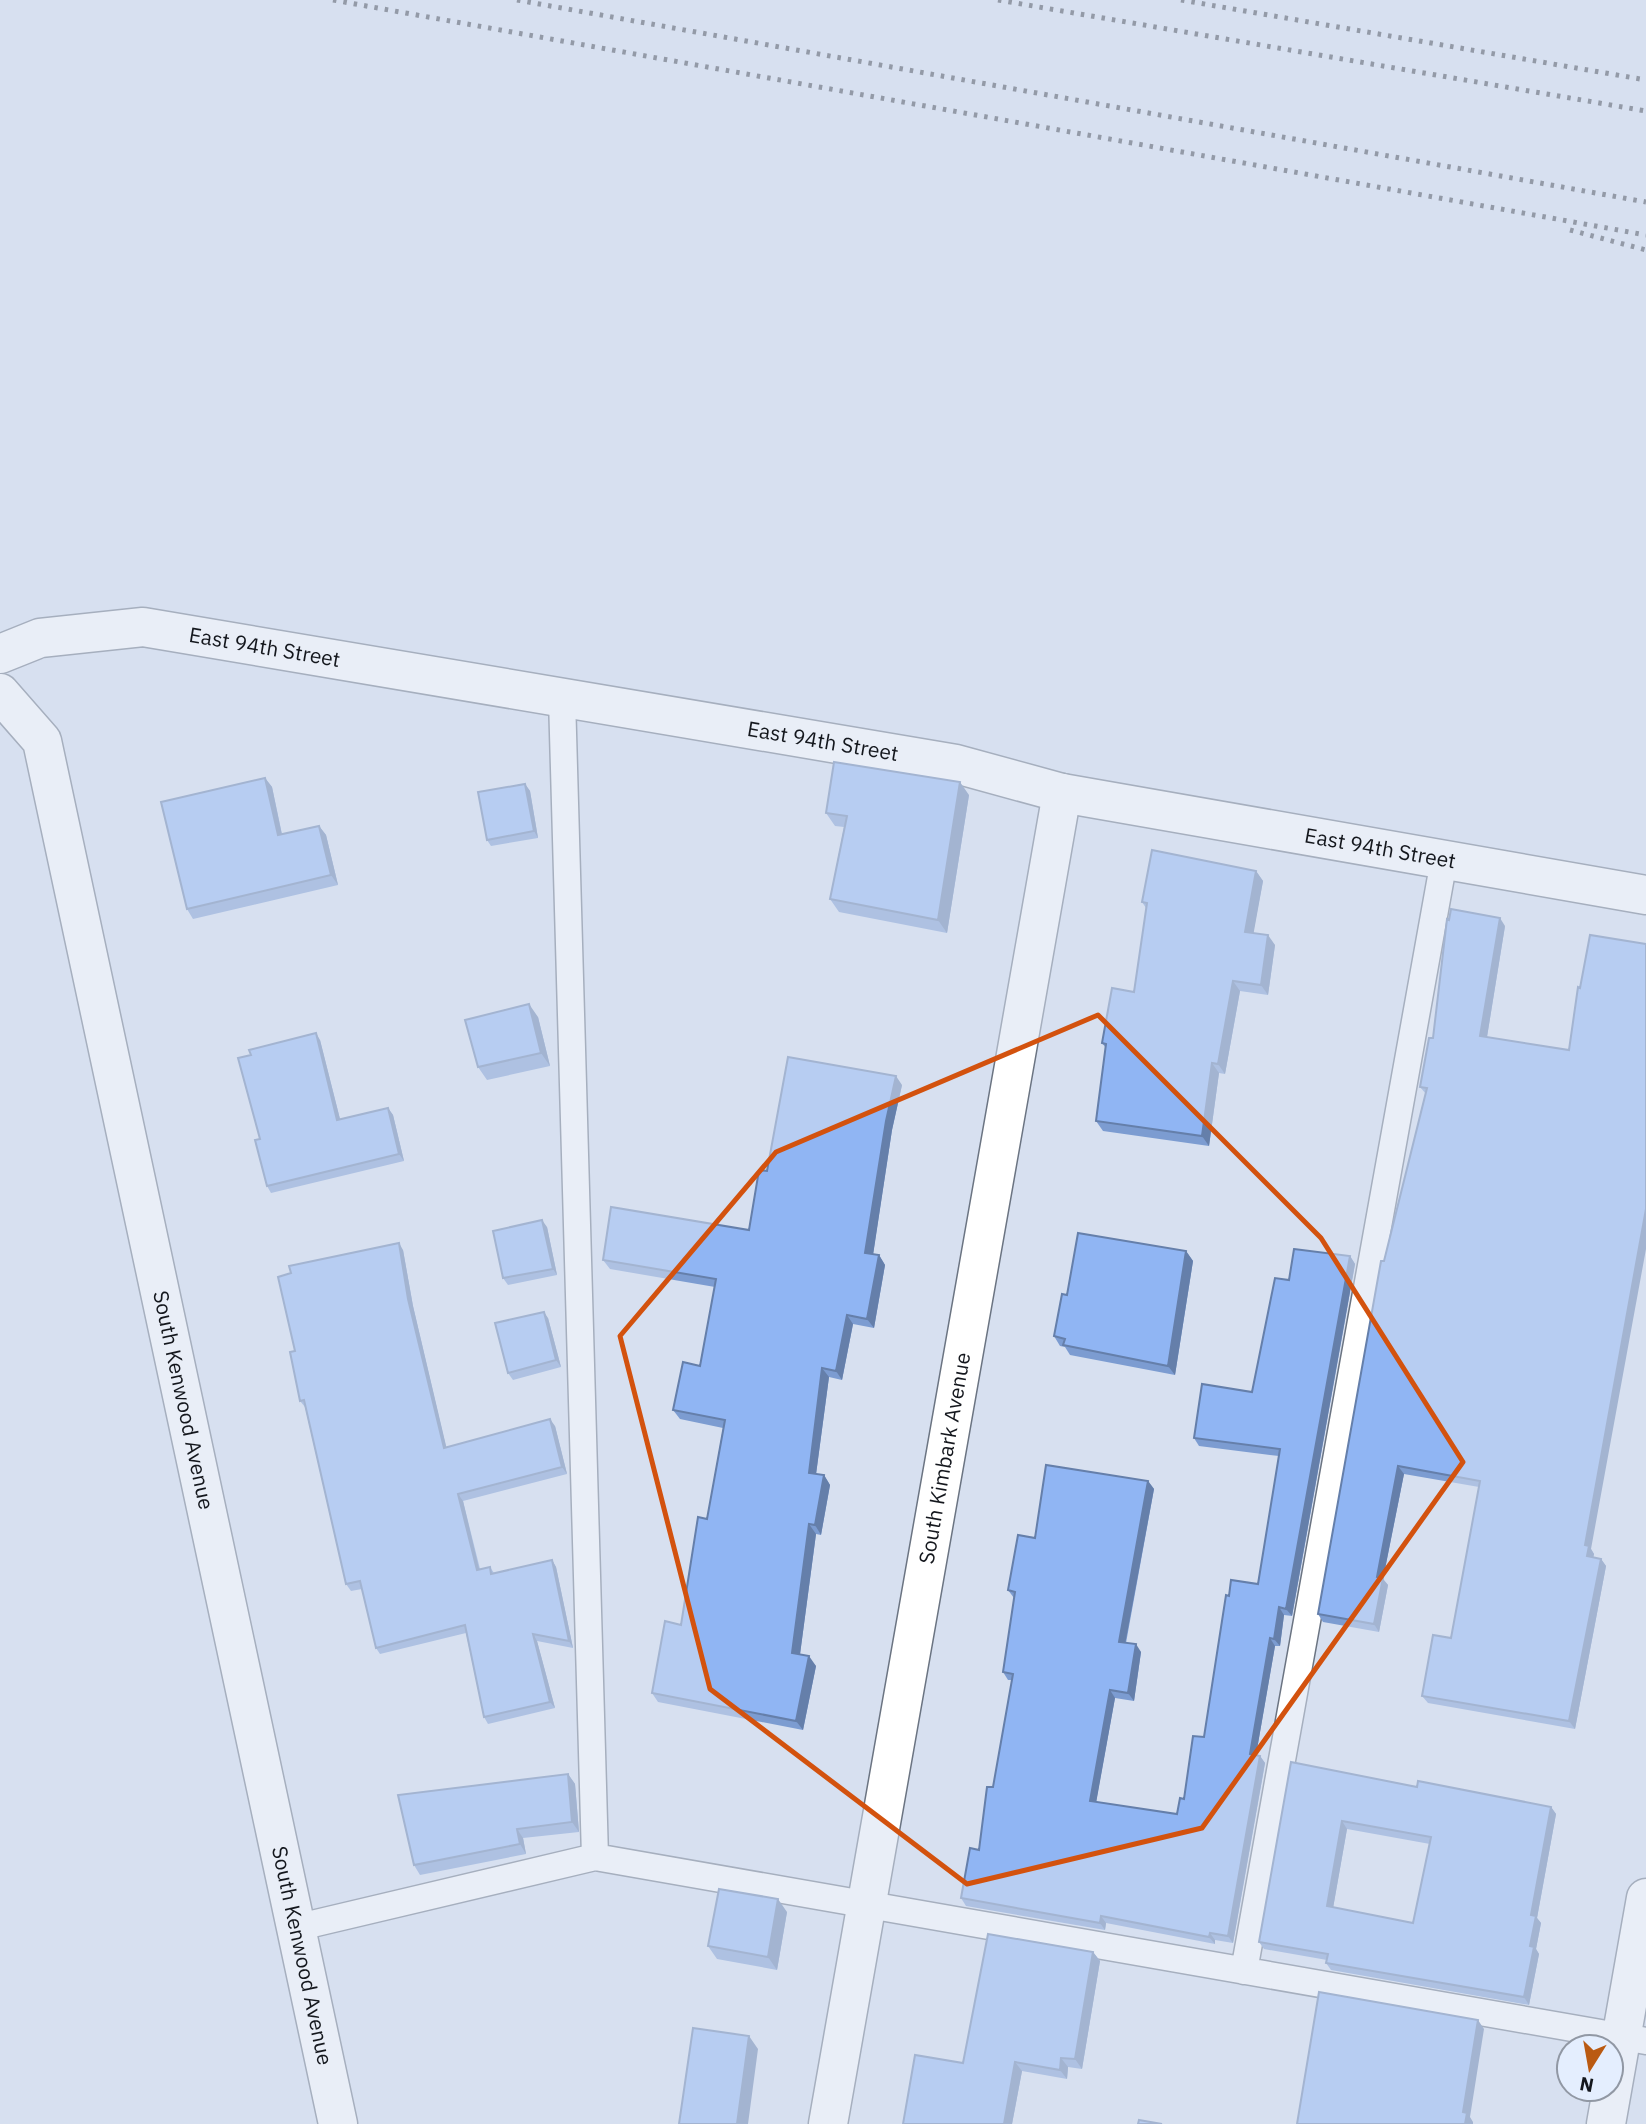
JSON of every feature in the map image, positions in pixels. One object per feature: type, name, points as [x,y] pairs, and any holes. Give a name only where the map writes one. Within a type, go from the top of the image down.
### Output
[{"type":"street","name":"East 94th Street","points":[[0,654],[40,638],[143,628],[956,764],[1062,793],[1646,895]]},
{"type":"street","name":"South Kenwood Avenue","points":[[0,693],[42,741],[338,2124]]},
{"type":"street","name":"South Kimbark Avenue","points":[[828,2124],[1062,793]]},
{"type":"street","points":[[1606,2124],[1634,2039],[1646,1898]]},
{"type":"lane","points":[[562,698],[595,1857]]},
{"type":"lane","points":[[1244,1971],[1444,860]]},
{"type":"lane","points":[[295,1928],[595,1857],[1634,2039]]},
{"type":"highlighted area","points":[[1098,1015],[1321,1238],[1463,1462],[1202,1828],[967,1884],[710,1689],[620,1336],[776,1152]]},
{"type":"building","points":[[834,762],[960,782],[938,920],[830,899],[847,816],[826,813]]},
{"type":"building","points":[[265,778],[278,835],[319,826],[331,875],[187,909],[161,802]]},
{"type":"building","points":[[525,784],[534,831],[487,840],[478,792]]},
{"type":"building","points":[[1152,850],[1256,871],[1245,932],[1268,935],[1261,985],[1233,981],[1218,1064],[1212,1063],[1202,1136],[1096,1121],[1106,1044],[1102,1043],[1112,988],[1134,992],[1147,903],[1142,902]]},
{"type":"building","points":[[1451,909],[1500,918],[1480,1036],[1569,1050],[1578,987],[1580,988],[1590,935],[1646,944],[1646,1209],[1585,1545],[1589,1546],[1587,1556],[1601,1559],[1569,1721],[1422,1696],[1433,1635],[1451,1638],[1480,1481],[1398,1466],[1377,1577],[1383,1578],[1374,1624],[1318,1614],[1381,1261],[1384,1261],[1427,1088],[1420,1087],[1429,1038],[1433,1038],[1447,919],[1449,920]]},
{"type":"building","points":[[529,1004],[541,1053],[478,1067],[465,1020]]},
{"type":"building","points":[[316,1033],[337,1120],[388,1108],[399,1154],[267,1186],[255,1140],[260,1139],[238,1058],[251,1055],[249,1050]]},
{"type":"building","points":[[788,1057],[896,1076],[865,1253],[879,1255],[867,1319],[847,1315],[836,1371],[822,1368],[809,1473],[824,1475],[815,1525],[809,1524],[792,1653],[809,1656],[796,1721],[652,1693],[665,1621],[681,1625],[698,1517],[707,1519],[725,1420],[673,1410],[683,1362],[700,1366],[716,1279],[603,1260],[611,1207],[749,1230],[759,1170],[767,1171]]},
{"type":"building","points":[[542,1220],[553,1269],[503,1278],[493,1231]]},
{"type":"building","points":[[1078,1233],[1186,1251],[1168,1366],[1063,1345],[1065,1339],[1054,1336],[1062,1294],[1067,1295]]},
{"type":"building","points":[[399,1243],[408,1299],[444,1448],[550,1419],[562,1467],[458,1494],[477,1570],[490,1567],[491,1574],[552,1560],[569,1641],[533,1634],[550,1702],[484,1717],[465,1625],[376,1648],[360,1581],[346,1584],[304,1400],[300,1401],[290,1352],[295,1351],[278,1277],[291,1273],[289,1266]]},
{"type":"building","points":[[1294,1249],[1350,1256],[1286,1609],[1279,1607],[1274,1639],[1270,1638],[1250,1754],[1260,1756],[1228,1936],[1210,1933],[1209,1937],[1101,1916],[1100,1923],[961,1898],[970,1848],[979,1850],[987,1787],[993,1787],[1013,1674],[1003,1672],[1015,1592],[1008,1590],[1018,1535],[1035,1538],[1046,1465],[1148,1481],[1119,1642],[1136,1644],[1128,1693],[1110,1690],[1090,1801],[1177,1814],[1180,1798],[1184,1799],[1193,1736],[1204,1737],[1226,1595],[1229,1596],[1231,1580],[1258,1584],[1280,1449],[1194,1438],[1202,1384],[1252,1392],[1275,1278],[1289,1280]]},
{"type":"building","points":[[544,1312],[556,1360],[508,1373],[495,1323]]},
{"type":"building","points":[[1291,1762],[1417,1787],[1418,1781],[1551,1807],[1531,1915],[1536,1916],[1530,1946],[1534,1947],[1524,1997],[1326,1963],[1328,1954],[1259,1942]],"holes":[[[1342,1821],[1431,1837],[1413,1923],[1327,1906]]]},
{"type":"building","points":[[568,1774],[572,1822],[517,1829],[520,1844],[414,1865],[398,1795]]},
{"type":"building","points":[[719,1889],[778,1899],[768,1957],[708,1946]]},
{"type":"building","points":[[988,1934],[1093,1952],[1075,2059],[1061,2058],[1060,2070],[1015,2062],[1004,2124],[903,2124],[915,2055],[963,2063]]},
{"type":"building","points":[[1319,1992],[1478,2020],[1463,2112],[1467,2113],[1465,2124],[1297,2124]]},
{"type":"building","points":[[693,2028],[749,2036],[737,2124],[679,2124]]},
{"type":"building","points":[[1139,2120],[1162,2124],[1138,2124]]},
{"type":"railway","points":[[333,0],[1646,235]]},
{"type":"railway","points":[[517,0],[1646,202]]},
{"type":"railway","points":[[998,0],[1646,111]]},
{"type":"railway","points":[[1181,0],[1646,80]]},
{"type":"railway","points":[[1570,230],[1646,250]]}]
